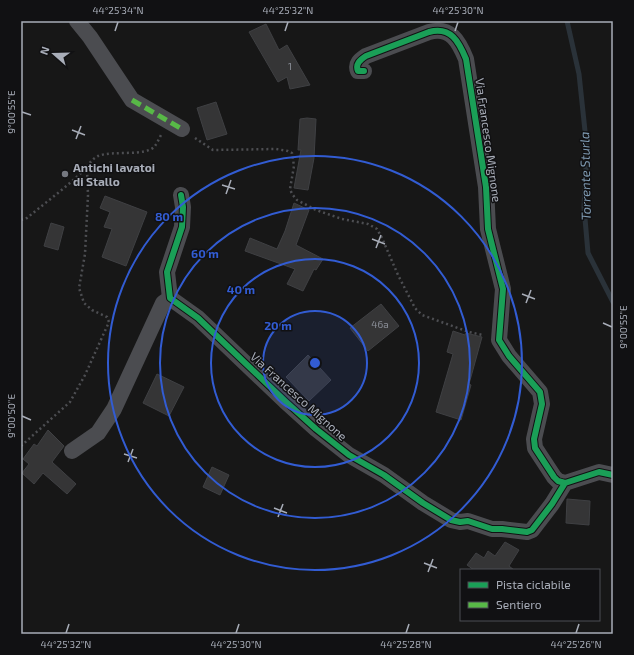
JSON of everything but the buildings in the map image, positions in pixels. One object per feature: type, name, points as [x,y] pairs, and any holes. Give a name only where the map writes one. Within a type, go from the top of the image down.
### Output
[{"type":"street","points":[[77,21],[90,37],[132,100],[176,125]]},
{"type":"street","name":"Via Francesco Mignone","points":[[364,71],[358,71],[356,67],[359,61],[366,56],[434,31],[445,32],[452,35],[462,49],[466,59],[486,187],[488,229],[503,289],[499,340]]},
{"type":"street","points":[[72,451],[98,433],[114,409],[163,303],[170,298],[167,272],[182,227],[184,207],[182,195]]},
{"type":"street","name":"Via Francesco Mignone","points":[[170,298],[198,318],[316,429],[349,455],[384,475],[423,503],[451,520],[468,522],[492,529],[527,532],[532,530],[552,504],[565,483]]},
{"type":"street","points":[[499,340],[509,356],[540,392],[542,404],[534,439],[535,448],[554,477],[558,481],[565,483],[599,472],[613,476]]},
{"type":"path","points":[[21,220],[25,219],[42,206],[86,168],[96,157],[104,154],[143,152],[149,150],[176,125],[213,150],[288,150],[292,153],[294,166],[290,189],[292,194],[297,200],[316,210],[342,219],[368,224],[376,229],[382,238],[398,275],[415,308],[422,315],[468,332],[499,340]]},
{"type":"path","points":[[21,446],[70,402],[85,375],[109,322],[107,317],[92,310],[84,303],[79,288],[85,254],[88,195],[86,168]]},
{"type":"waterway","name":"Torrente Sturla","points":[[567,21],[579,74],[587,150],[584,207],[588,253],[613,302]]},
{"type":"marked path","points":[[132,100],[182,129]]},
{"type":"cycle path","points":[[364,71],[358,71],[357,66],[366,56],[429,32],[443,31],[449,33],[457,41],[466,59],[486,187],[488,229],[503,289],[499,340],[509,356],[540,392],[542,404],[534,439],[535,448],[558,481],[565,483],[599,472],[613,475]]},
{"type":"cycle path","points":[[181,195],[183,207],[182,227],[167,272],[170,298],[198,318],[285,401],[316,429],[349,455],[384,475],[423,503],[451,520],[460,522],[468,521],[492,529],[527,532],[532,530],[552,504],[565,483]]},
{"type":"place","name":"Antichi lavatoi di Stallo","points":[[65,174]]}]
